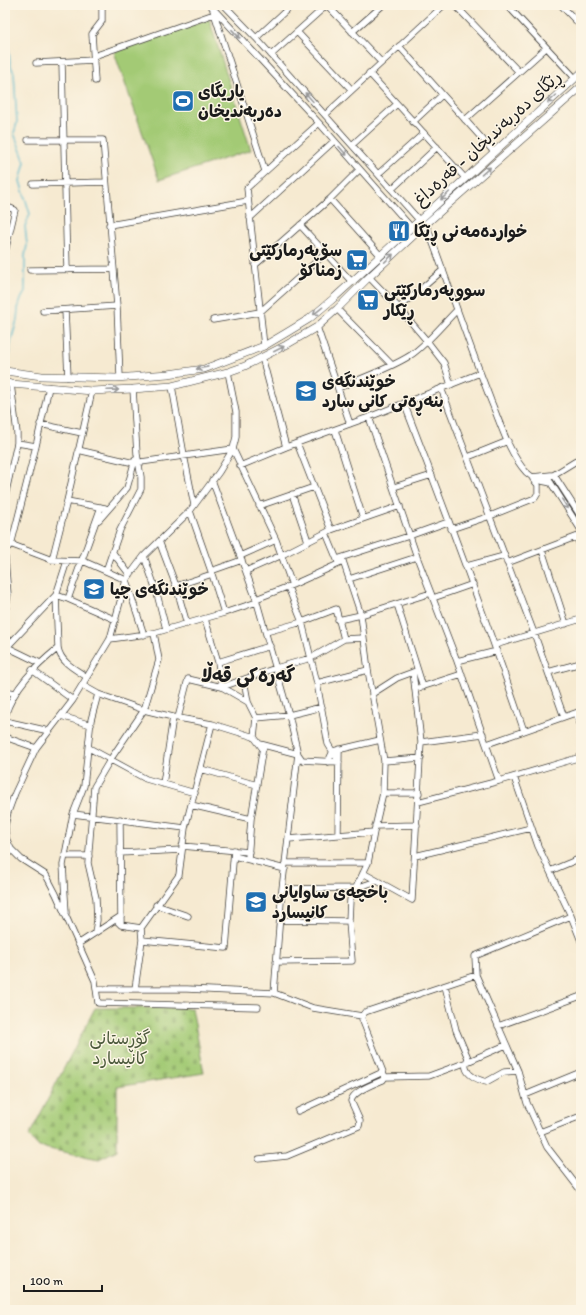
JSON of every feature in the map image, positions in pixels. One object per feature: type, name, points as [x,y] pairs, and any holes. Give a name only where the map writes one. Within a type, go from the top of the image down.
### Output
[{"type":"main road","name":"ڕێگای دەربەندیخان - قەرەداغ","points":[[5,371],[42,376],[120,378],[168,374],[204,369],[264,346],[286,334],[334,298],[411,227],[422,222],[465,178],[578,76]]},
{"type":"main road","points":[[8,383],[92,391],[172,386],[228,372],[262,358],[317,327],[339,307],[422,222],[581,87]]},
{"type":"main road","points":[[334,298],[339,307]]},
{"type":"main road","points":[[58,388],[68,377],[72,383],[73,389]]},
{"type":"street","points":[[95,81],[92,34],[102,21],[102,5]]},
{"type":"street","points":[[224,5],[256,38],[422,222],[443,270],[480,373],[508,441],[520,464],[531,477],[545,482],[581,530]]},
{"type":"street","points":[[281,5],[286,10]]},
{"type":"street","points":[[256,38],[292,5]]},
{"type":"street","points":[[271,55],[327,5],[381,62]]},
{"type":"street","points":[[352,32],[383,5]]},
{"type":"street","points":[[325,115],[351,89],[444,5]]},
{"type":"street","points":[[455,5],[519,72]]},
{"type":"street","points":[[507,5],[546,48],[578,76]]},
{"type":"street","points":[[561,5],[581,26]]},
{"type":"street","points":[[211,6],[216,14],[290,92],[411,227]]},
{"type":"street","points":[[36,63],[62,62],[94,58],[216,14]]},
{"type":"street","points":[[216,14],[265,172]]},
{"type":"street","points":[[297,32],[351,89]]},
{"type":"street","points":[[398,46],[494,152]]},
{"type":"street","points":[[465,120],[546,48]]},
{"type":"street","points":[[62,62],[67,270]]},
{"type":"street","points":[[369,73],[465,178]]},
{"type":"street","points":[[290,92],[298,85]]},
{"type":"street","points":[[413,122],[442,95]]},
{"type":"street","points":[[352,145],[397,104]]},
{"type":"street","points":[[264,346],[247,188],[318,123]]},
{"type":"street","points":[[378,174],[424,133]]},
{"type":"street","points":[[28,140],[102,140],[116,306],[120,378]]},
{"type":"street","points":[[250,218],[334,141]]},
{"type":"street","points":[[392,189],[437,147]]},
{"type":"street","points":[[255,265],[359,170]]},
{"type":"street","points":[[33,184],[105,182]]},
{"type":"street","points":[[330,198],[380,255]]},
{"type":"street","points":[[109,225],[248,200]]},
{"type":"street","points":[[5,206],[15,210],[5,252]]},
{"type":"street","points":[[300,225],[352,281]]},
{"type":"street","points":[[213,320],[260,312],[326,254]]},
{"type":"street","points":[[30,270],[113,269]]},
{"type":"street","points":[[399,308],[443,270]]},
{"type":"street","points":[[369,276],[399,308],[444,363],[451,385]]},
{"type":"street","points":[[43,311],[116,306]]},
{"type":"street","points":[[339,307],[392,365]]},
{"type":"street","points":[[65,310],[68,377]]},
{"type":"street","points":[[338,388],[392,365],[409,356],[427,341],[457,310]]},
{"type":"street","points":[[317,327],[350,424]]},
{"type":"street","points":[[262,358],[286,447]]},
{"type":"street","points":[[228,372],[236,412],[236,437],[233,449],[190,511],[144,556],[128,578],[110,639],[73,700],[36,748],[26,766],[15,793],[5,826],[6,838],[11,849],[21,859],[46,875],[95,981],[98,1003],[258,1007]]},
{"type":"street","points":[[240,466],[480,373]]},
{"type":"street","points":[[5,496],[17,433],[8,383]]},
{"type":"street","points":[[172,386],[194,505]]},
{"type":"street","points":[[5,549],[11,545],[49,387]]},
{"type":"street","points":[[441,388],[468,456],[564,717]]},
{"type":"street","points":[[96,523],[127,488],[136,462],[137,454],[133,389]]},
{"type":"street","points":[[52,560],[92,391]]},
{"type":"street","points":[[404,403],[432,475],[451,530],[467,566],[524,731]]},
{"type":"street","points":[[369,417],[394,487],[409,536],[462,674],[499,781]]},
{"type":"street","points":[[40,424],[82,433]]},
{"type":"street","points":[[335,430],[363,518]]},
{"type":"street","points":[[468,456],[508,441]]},
{"type":"street","points":[[16,443],[36,446]]},
{"type":"street","points":[[276,962],[352,960],[348,921],[350,900],[368,863],[374,829],[383,793],[384,761],[368,670],[361,615],[349,579],[328,532],[314,487],[297,443]]},
{"type":"street","points":[[78,450],[136,462],[233,449]]},
{"type":"street","points":[[233,449],[282,555],[311,658],[322,707],[328,744],[339,762]]},
{"type":"street","points":[[451,530],[535,498],[545,482],[581,458]]},
{"type":"street","points":[[106,571],[120,530],[141,489],[142,481],[136,462]]},
{"type":"street","points":[[394,487],[432,475]]},
{"type":"street","points":[[531,477],[554,475]]},
{"type":"street","points":[[554,475],[578,507],[581,517]]},
{"type":"street","points":[[212,480],[246,571],[266,632],[300,758],[282,889],[274,993]]},
{"type":"street","points":[[259,506],[314,487]]},
{"type":"street","points":[[292,494],[308,541]]},
{"type":"street","points":[[67,501],[109,509]]},
{"type":"street","points":[[246,571],[328,532],[363,518],[400,506]]},
{"type":"street","points":[[68,599],[83,561],[101,507]]},
{"type":"street","points":[[190,511],[212,572],[224,613]]},
{"type":"street","points":[[110,639],[154,633],[224,613],[256,601],[341,562],[448,522]]},
{"type":"street","points":[[507,563],[579,536],[581,548]]},
{"type":"street","points":[[176,586],[212,572],[276,540]]},
{"type":"street","points":[[159,541],[176,586],[187,624]]},
{"type":"street","points":[[5,542],[52,560],[83,561],[106,571],[128,578]]},
{"type":"street","points":[[542,550],[566,624]]},
{"type":"street","points":[[113,553],[128,578],[144,634]]},
{"type":"street","points":[[144,556],[156,590],[166,629]]},
{"type":"street","points":[[467,566],[504,556]]},
{"type":"street","points":[[349,579],[417,557]]},
{"type":"street","points":[[5,558],[8,594],[5,612]]},
{"type":"street","points":[[67,561],[56,595],[58,648],[60,656],[66,663],[87,677]]},
{"type":"street","points":[[338,620],[473,584]]},
{"type":"street","points":[[56,595],[116,620]]},
{"type":"street","points":[[40,663],[6,647],[56,595]]},
{"type":"street","points":[[363,873],[412,900],[421,742],[413,672],[397,604]]},
{"type":"street","points":[[266,632],[302,622],[336,609],[344,639]]},
{"type":"street","points":[[205,619],[218,662],[222,688]]},
{"type":"street","points":[[495,645],[581,619]]},
{"type":"street","points":[[95,933],[97,920],[96,898],[88,862],[94,787],[110,760],[144,710],[159,660],[154,633]]},
{"type":"street","points":[[222,688],[276,668],[311,658],[344,639],[363,638]]},
{"type":"street","points":[[218,662],[270,646]]},
{"type":"street","points":[[5,716],[16,693],[32,670],[58,648]]},
{"type":"street","points":[[457,661],[497,651]]},
{"type":"street","points":[[548,672],[581,662]]},
{"type":"street","points":[[32,670],[73,700]]},
{"type":"street","points":[[317,683],[368,670]]},
{"type":"street","points":[[413,672],[423,687]]},
{"type":"street","points":[[372,694],[397,678],[413,672]]},
{"type":"street","points":[[415,689],[462,674]]},
{"type":"street","points":[[163,784],[176,718],[188,679],[222,688],[248,702]]},
{"type":"street","points":[[414,679],[423,687]]},
{"type":"street","points":[[244,680],[248,702],[256,718],[254,737]]},
{"type":"street","points":[[82,685],[98,694],[144,710],[176,718],[212,724],[254,737],[262,746],[300,758],[339,762]]},
{"type":"street","points":[[5,691],[16,693]]},
{"type":"street","points":[[67,919],[63,865],[73,814],[84,786],[91,725],[98,694]]},
{"type":"street","points":[[256,718],[289,715],[322,707]]},
{"type":"street","points":[[487,744],[578,712],[581,726]]},
{"type":"street","points":[[61,716],[91,725]]},
{"type":"street","points":[[5,721],[48,731]]},
{"type":"street","points":[[135,989],[142,940],[141,928],[179,875],[185,828],[212,724]]},
{"type":"street","points":[[421,742],[483,734]]},
{"type":"street","points":[[5,737],[36,748]]},
{"type":"street","points":[[328,762],[333,751],[380,740]]},
{"type":"street","points":[[248,859],[251,819],[262,746]]},
{"type":"street","points":[[89,748],[146,779],[195,793]]},
{"type":"street","points":[[338,835],[339,749]]},
{"type":"street","points":[[418,802],[514,777],[581,757]]},
{"type":"street","points":[[384,761],[421,758]]},
{"type":"street","points":[[201,769],[257,785]]},
{"type":"street","points":[[514,777],[531,828],[579,928],[581,941]]},
{"type":"street","points":[[84,786],[94,787]]},
{"type":"street","points":[[383,793],[419,793]]},
{"type":"street","points":[[191,805],[251,819]]},
{"type":"street","points":[[73,814],[185,828]]},
{"type":"street","points":[[120,819],[121,925]]},
{"type":"street","points":[[289,838],[338,835],[374,829],[417,825]]},
{"type":"street","points":[[415,856],[531,828]]},
{"type":"street","points":[[120,853],[182,848],[234,853],[249,852]]},
{"type":"street","points":[[234,853],[248,859],[285,866],[368,863]]},
{"type":"street","points":[[142,940],[226,948],[234,853]]},
{"type":"street","points":[[65,856],[89,856]]},
{"type":"street","points":[[550,870],[581,858]]},
{"type":"street","points":[[282,889],[356,888],[377,881]]},
{"type":"street","points":[[156,906],[188,916]]},
{"type":"street","points":[[78,944],[121,916]]},
{"type":"street","points":[[572,916],[475,956],[476,975],[518,1071],[527,1103],[547,1148],[581,1192]]},
{"type":"street","points":[[115,920],[121,925],[141,928]]},
{"type":"street","points":[[280,920],[348,921]]},
{"type":"street","points":[[362,1016],[365,1012],[370,1010],[476,975]]},
{"type":"street","points":[[445,986],[456,1030],[468,1058],[466,1066],[470,1074],[480,1081],[486,1082],[504,1072],[518,1071]]},
{"type":"street","points":[[96,989],[187,989],[274,993],[313,1008],[362,1016]]},
{"type":"street","points":[[498,1026],[581,996]]},
{"type":"street","points":[[259,1159],[287,1156],[360,1126],[360,1121],[351,1102],[352,1098],[358,1092],[383,1080],[384,1074],[362,1016]]},
{"type":"street","points":[[298,1111],[384,1074],[429,1076],[467,1062],[506,1045]]},
{"type":"street","points":[[525,1095],[581,1072]]},
{"type":"street","points":[[540,1132],[581,1116]]},
{"type":"green space","name":"یاریگاى ده‌ربه‌ندیخان","points":[[209,19],[251,150],[159,180],[114,52]]},
{"type":"green space","name":"گۆڕستانی کانیسارد","points":[[95,1008],[192,1008],[204,1073],[117,1087],[117,1150],[99,1159],[39,1147],[29,1136]]},
{"type":"waterway","points":[[5,18],[5,28]]},
{"type":"waterway","points":[[5,38],[9,51],[10,64],[14,73],[17,123],[14,133],[25,162],[20,181],[30,214],[25,226],[27,245],[25,256],[25,292],[20,301],[9,355]]},
{"type":"place","name":"یاریگاى ده‌ربه‌ندیخان","points":[[183,101]]},
{"type":"place","name":"خواردەمەنی ڕێگا","points":[[399,231]]},
{"type":"place","name":"سۆپەرمارکێتی زمناکۆ","points":[[357,260]]},
{"type":"place","name":"سووپەرمارکێتی ڕێکار","points":[[368,300]]},
{"type":"place","name":"خوێندنگەی بنەڕەتی کانی سارد","points":[[306,391]]},
{"type":"place","name":"خوێندنگەی چیا","points":[[94,589]]},
{"type":"place","name":"باخچەی ساوایانی کانیسارد","points":[[256,902]]},
{"type":"district","name":"گەرەکی قەڵا","points":[[248,675]]}]
